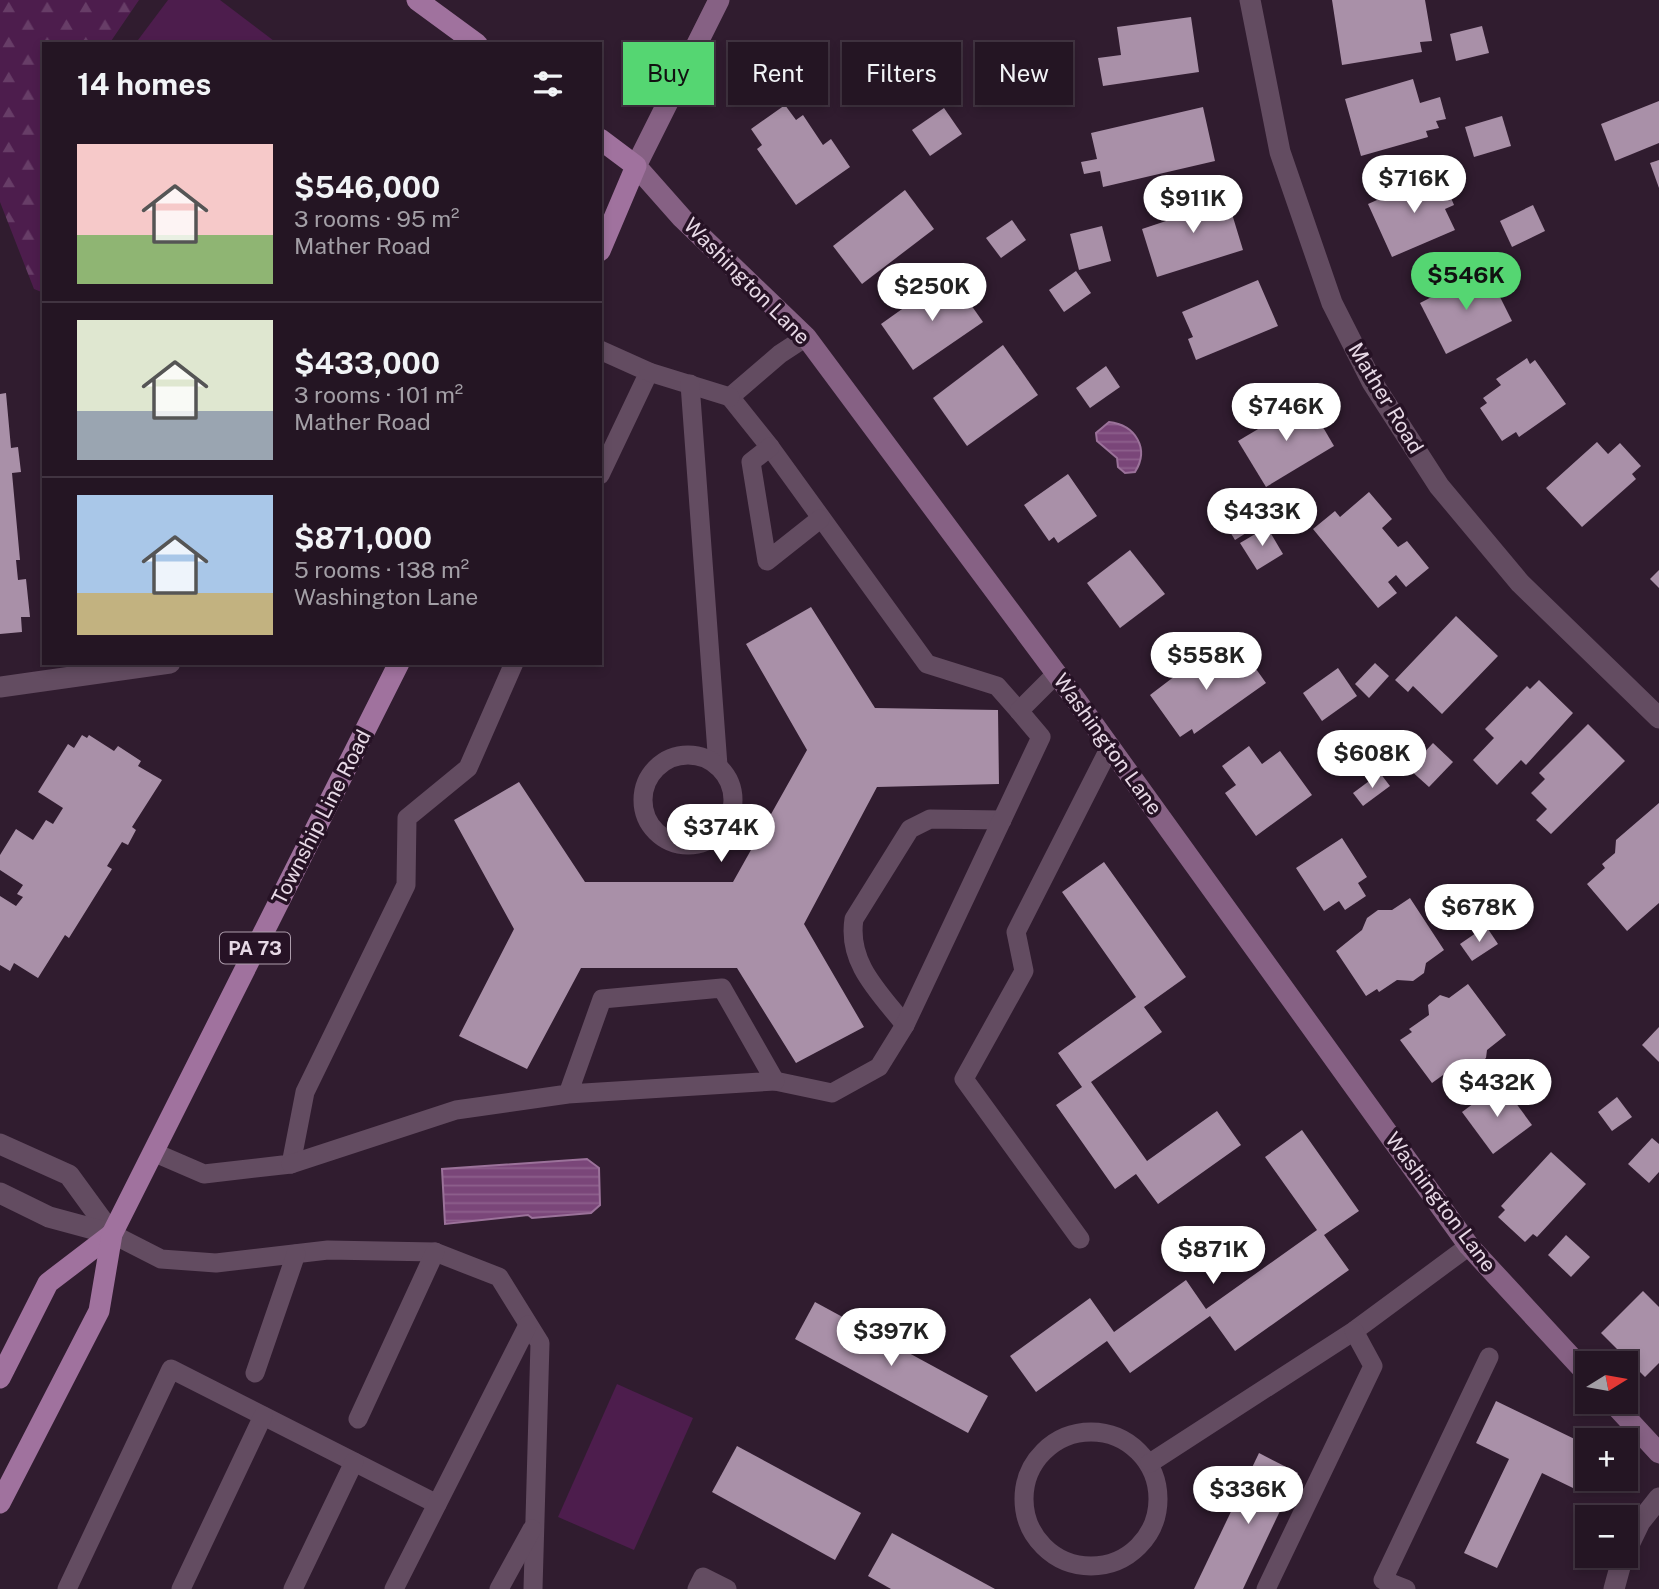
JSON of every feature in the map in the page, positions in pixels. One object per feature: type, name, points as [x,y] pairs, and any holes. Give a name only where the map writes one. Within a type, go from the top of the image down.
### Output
[{"type":"main road","points":[[417,0],[474,42]]},
{"type":"main road","name":"Washington Lane","points":[[602,140],[636,166]]},
{"type":"main road","points":[[602,246],[636,166]]},
{"type":"main road","name":"Township Line Road","points":[[0,1503],[99,1311],[111,1234],[398,665]]},
{"type":"main road","name":"Township Line Road","points":[[0,1378],[48,1283],[111,1234]]},
{"type":"street","points":[[636,166],[719,0]]},
{"type":"street","name":"Mather Road","points":[[1250,0],[1284,163],[1332,303],[1372,383],[1439,486],[1520,583],[1659,718]]},
{"type":"street","name":"Washington Lane","points":[[636,166],[682,218],[806,337],[1057,673],[1469,1246],[1575,1361]]},
{"type":"street","points":[[0,687],[156,665]]},
{"type":"street","points":[[0,1144],[69,1175],[111,1234]]},
{"type":"street","points":[[0,1193],[49,1217],[111,1234]]},
{"type":"street","points":[[1623,1414],[1659,1452]]},
{"type":"street","points":[[1638,1526],[1659,1498]]},
{"type":"street","points":[[1614,1589],[1620,1568]]},
{"type":"lane","points":[[730,397],[806,337]]},
{"type":"lane","points":[[153,1152],[204,1174],[292,1164],[456,1110],[568,1094],[775,1081],[832,1093],[879,1068],[905,1025],[1041,737],[997,686],[927,664],[770,447],[730,397],[649,372],[602,351]]},
{"type":"lane","points":[[602,471],[649,372]]},
{"type":"lane","points":[[690,384],[718,766],[728,778],[733,800],[728,822],[719,834],[706,842],[678,844],[653,829],[646,816],[645,787],[662,763],[676,756],[691,755],[706,758],[718,766]]},
{"type":"lane","points":[[770,447],[751,462],[767,561],[820,519]]},
{"type":"lane","points":[[292,1164],[305,1092],[406,885],[407,818],[468,768],[513,665]]},
{"type":"lane","points":[[1019,712],[1057,673]]},
{"type":"lane","points":[[1080,1239],[964,1079],[1024,971],[1016,932],[1110,747]]},
{"type":"lane","points":[[905,1025],[859,967],[851,935],[854,919],[910,829],[930,819],[1002,820]]},
{"type":"lane","points":[[568,1094],[602,999],[722,988],[775,1081]]},
{"type":"lane","points":[[111,1234],[161,1259],[216,1263],[328,1250],[435,1252],[499,1277],[540,1343],[533,1589]]},
{"type":"lane","points":[[1150,1462],[1354,1331],[1469,1246]]},
{"type":"lane","points":[[358,1419],[435,1252]]},
{"type":"lane","points":[[255,1373],[296,1254]]},
{"type":"lane","points":[[394,1589],[528,1325]]},
{"type":"lane","points":[[1266,1589],[1373,1366],[1354,1331]]},
{"type":"lane","points":[[1406,1589],[1383,1580],[1489,1357]]},
{"type":"lane","points":[[67,1589],[171,1369],[437,1504]]},
{"type":"lane","points":[[181,1589],[263,1416]]},
{"type":"lane","points":[[1082,1432],[1099,1432],[1130,1445],[1150,1462],[1157,1493],[1156,1513],[1150,1530],[1139,1546],[1124,1558],[1087,1566],[1067,1562],[1048,1552],[1034,1536],[1026,1517],[1023,1496],[1028,1475],[1038,1457],[1050,1445],[1082,1432]]},
{"type":"lane","points":[[293,1589],[355,1462]]},
{"type":"lane","points":[[499,1589],[534,1524]]},
{"type":"lane","points":[[697,1589],[704,1577],[727,1589]]},
{"type":"green space","points":[[0,0],[139,0],[110,42],[42,42],[42,292],[34,289],[0,202]]},
{"type":"green space","points":[[168,0],[220,0],[275,42],[136,42]]},
{"type":"green space","points":[[617,1384],[693,1418],[634,1550],[558,1517]]},
{"type":"shaded area","points":[[1109,422],[1126,428],[1137,439],[1141,454],[1135,472],[1125,473],[1118,467],[1117,458],[1097,441],[1096,433]]},
{"type":"shaded area","points":[[587,1159],[599,1168],[600,1205],[591,1213],[532,1218],[528,1215],[445,1224],[442,1169]]},
{"type":"building","points":[[1332,0],[1425,0],[1432,41],[1420,42],[1422,52],[1342,65]]},
{"type":"building","points":[[1191,17],[1199,72],[1103,86],[1098,58],[1121,55],[1117,27]]},
{"type":"building","points":[[1482,26],[1489,53],[1456,61],[1450,34]]},
{"type":"building","points":[[1413,79],[1420,103],[1440,97],[1446,119],[1436,121],[1439,128],[1426,131],[1428,137],[1361,156],[1345,99]]},
{"type":"building","points":[[1659,101],[1659,143],[1615,161],[1601,124]]},
{"type":"building","points":[[785,105],[796,120],[803,115],[823,145],[831,139],[850,167],[796,205],[757,149],[762,145],[751,129]]},
{"type":"building","points":[[1203,107],[1215,161],[1103,187],[1100,171],[1084,174],[1081,162],[1097,159],[1091,133]]},
{"type":"building","points":[[944,108],[962,134],[930,156],[912,130]]},
{"type":"building","points":[[1502,116],[1511,146],[1474,157],[1465,127]]},
{"type":"building","points":[[1659,160],[1659,188],[1650,163]]},
{"type":"building","points":[[1440,172],[1454,205],[1445,209],[1455,230],[1392,257],[1368,204]]},
{"type":"building","points":[[905,190],[934,229],[862,284],[833,246]]},
{"type":"building","points":[[1225,191],[1243,250],[1157,277],[1142,229],[1169,220],[1165,210]]},
{"type":"building","points":[[1533,205],[1545,231],[1512,247],[1500,221]]},
{"type":"building","points":[[1012,220],[1026,240],[1001,258],[986,238]]},
{"type":"building","points":[[1102,226],[1111,261],[1079,270],[1070,234]]},
{"type":"building","points":[[1486,269],[1512,321],[1446,354],[1420,303]]},
{"type":"building","points":[[1076,271],[1091,293],[1064,312],[1049,290]]},
{"type":"building","points":[[950,275],[983,322],[913,370],[881,324]]},
{"type":"building","points":[[1258,280],[1278,326],[1196,360],[1188,339],[1193,337],[1182,312]]},
{"type":"building","points":[[1003,345],[1038,395],[967,446],[933,398]]},
{"type":"building","points":[[1527,358],[1530,364],[1535,360],[1566,404],[1519,437],[1516,432],[1502,441],[1480,408],[1487,403],[1483,398],[1501,385],[1496,379]]},
{"type":"building","points":[[1106,366],[1120,387],[1090,408],[1076,388]]},
{"type":"building","points":[[6,393],[11,448],[18,447],[21,472],[12,473],[20,560],[16,560],[18,580],[26,579],[30,617],[21,617],[22,632],[0,634],[0,394]]},
{"type":"building","points":[[1307,400],[1334,446],[1266,487],[1238,441]]},
{"type":"building","points":[[1597,442],[1608,454],[1620,443],[1641,466],[1632,474],[1636,479],[1582,527],[1546,488]]},
{"type":"building","points":[[1068,474],[1097,516],[1058,543],[1054,537],[1049,541],[1024,505]]},
{"type":"building","points":[[1369,492],[1392,519],[1382,528],[1398,547],[1407,541],[1429,568],[1406,587],[1396,575],[1388,582],[1397,593],[1378,608],[1313,529],[1335,511],[1340,517]]},
{"type":"building","points":[[1245,495],[1262,523],[1235,540],[1218,512]]},
{"type":"building","points":[[1267,527],[1283,554],[1257,570],[1240,543]]},
{"type":"building","points":[[1130,550],[1165,594],[1120,628],[1087,583]]},
{"type":"building","points":[[1659,570],[1659,588],[1650,579]]},
{"type":"building","points":[[811,607],[875,708],[998,710],[999,784],[877,787],[804,924],[864,1027],[796,1063],[737,968],[581,968],[527,1069],[459,1036],[514,929],[454,820],[519,782],[585,882],[733,882],[807,750],[746,644]]},
{"type":"building","points":[[1456,616],[1498,656],[1442,714],[1413,686],[1408,692],[1395,680]]},
{"type":"building","points":[[1209,650],[1222,668],[1244,652],[1266,683],[1194,734],[1192,729],[1180,737],[1150,695]]},
{"type":"building","points":[[1375,663],[1389,676],[1369,698],[1355,684]]},
{"type":"building","points":[[1338,668],[1357,696],[1322,721],[1303,693]]},
{"type":"building","points":[[1539,680],[1573,713],[1526,765],[1521,760],[1497,785],[1473,760],[1494,738],[1485,729],[1527,686],[1530,689]]},
{"type":"building","points":[[1588,724],[1625,761],[1551,834],[1536,820],[1547,809],[1531,793],[1545,779],[1539,773]]},
{"type":"building","points":[[82,735],[87,738],[89,735],[114,751],[118,746],[141,761],[138,766],[162,780],[132,827],[136,830],[128,845],[122,842],[107,866],[112,869],[69,938],[65,935],[38,978],[14,963],[10,971],[0,965],[0,896],[16,906],[23,897],[17,894],[23,885],[0,870],[0,855],[16,829],[33,840],[46,820],[53,824],[63,808],[38,792],[68,744],[74,748]]},
{"type":"building","points":[[1433,743],[1453,762],[1429,787],[1409,769]]},
{"type":"building","points":[[1249,746],[1262,764],[1280,751],[1312,795],[1256,836],[1225,793],[1236,785],[1222,766]]},
{"type":"building","points":[[1380,773],[1390,786],[1363,806],[1353,793]]},
{"type":"building","points":[[1659,803],[1659,903],[1627,931],[1587,884],[1605,868],[1602,864],[1615,853],[1616,840]]},
{"type":"building","points":[[1342,838],[1367,877],[1358,883],[1366,896],[1345,910],[1339,901],[1324,911],[1296,868]]},
{"type":"building","points":[[1104,862],[1186,977],[1144,1007],[1162,1032],[1091,1082],[1147,1161],[1217,1111],[1241,1145],[1158,1204],[1136,1174],[1115,1189],[1056,1105],[1082,1087],[1058,1053],[1136,997],[1062,892]]},
{"type":"building","points":[[1410,898],[1444,950],[1426,963],[1424,973],[1413,981],[1397,980],[1379,992],[1377,989],[1366,996],[1336,951],[1362,930],[1367,918],[1378,910],[1392,910]]},
{"type":"building","points":[[1486,926],[1498,944],[1472,961],[1460,944]]},
{"type":"building","points":[[1468,984],[1506,1035],[1487,1050],[1486,1058],[1475,1067],[1468,1061],[1444,1079],[1443,1075],[1432,1083],[1400,1040],[1412,1032],[1409,1029],[1429,1015],[1428,1005],[1440,995],[1449,998]]},
{"type":"building","points":[[1659,1027],[1659,1062],[1642,1045]]},
{"type":"building","points":[[1501,1083],[1532,1125],[1493,1154],[1462,1112]]},
{"type":"building","points":[[1617,1097],[1632,1117],[1612,1131],[1598,1112]]},
{"type":"building","points":[[1302,1130],[1359,1211],[1324,1235],[1349,1270],[1235,1351],[1210,1316],[1130,1373],[1107,1341],[1036,1392],[1010,1356],[1090,1298],[1114,1332],[1186,1280],[1206,1309],[1317,1230],[1265,1157]]},
{"type":"building","points":[[1652,1138],[1659,1144],[1659,1172],[1649,1183],[1628,1164]]},
{"type":"building","points":[[1551,1152],[1586,1184],[1537,1237],[1533,1234],[1525,1242],[1498,1217],[1505,1210],[1501,1206]]},
{"type":"building","points":[[1566,1235],[1590,1257],[1571,1277],[1548,1255]]},
{"type":"building","points":[[1643,1291],[1659,1307],[1659,1363],[1645,1377],[1638,1370],[1638,1351],[1619,1351],[1601,1333]]},
{"type":"building","points":[[815,1302],[988,1396],[968,1433],[795,1339]]},
{"type":"building","points":[[1496,1401],[1575,1439],[1573,1488],[1542,1473],[1497,1568],[1464,1553],[1509,1459],[1476,1443]]},
{"type":"building","points":[[737,1446],[861,1513],[835,1560],[712,1492]]},
{"type":"building","points":[[1259,1453],[1298,1473],[1243,1589],[1194,1589]]},
{"type":"building","points":[[892,1533],[995,1589],[891,1589],[868,1576]]}]
